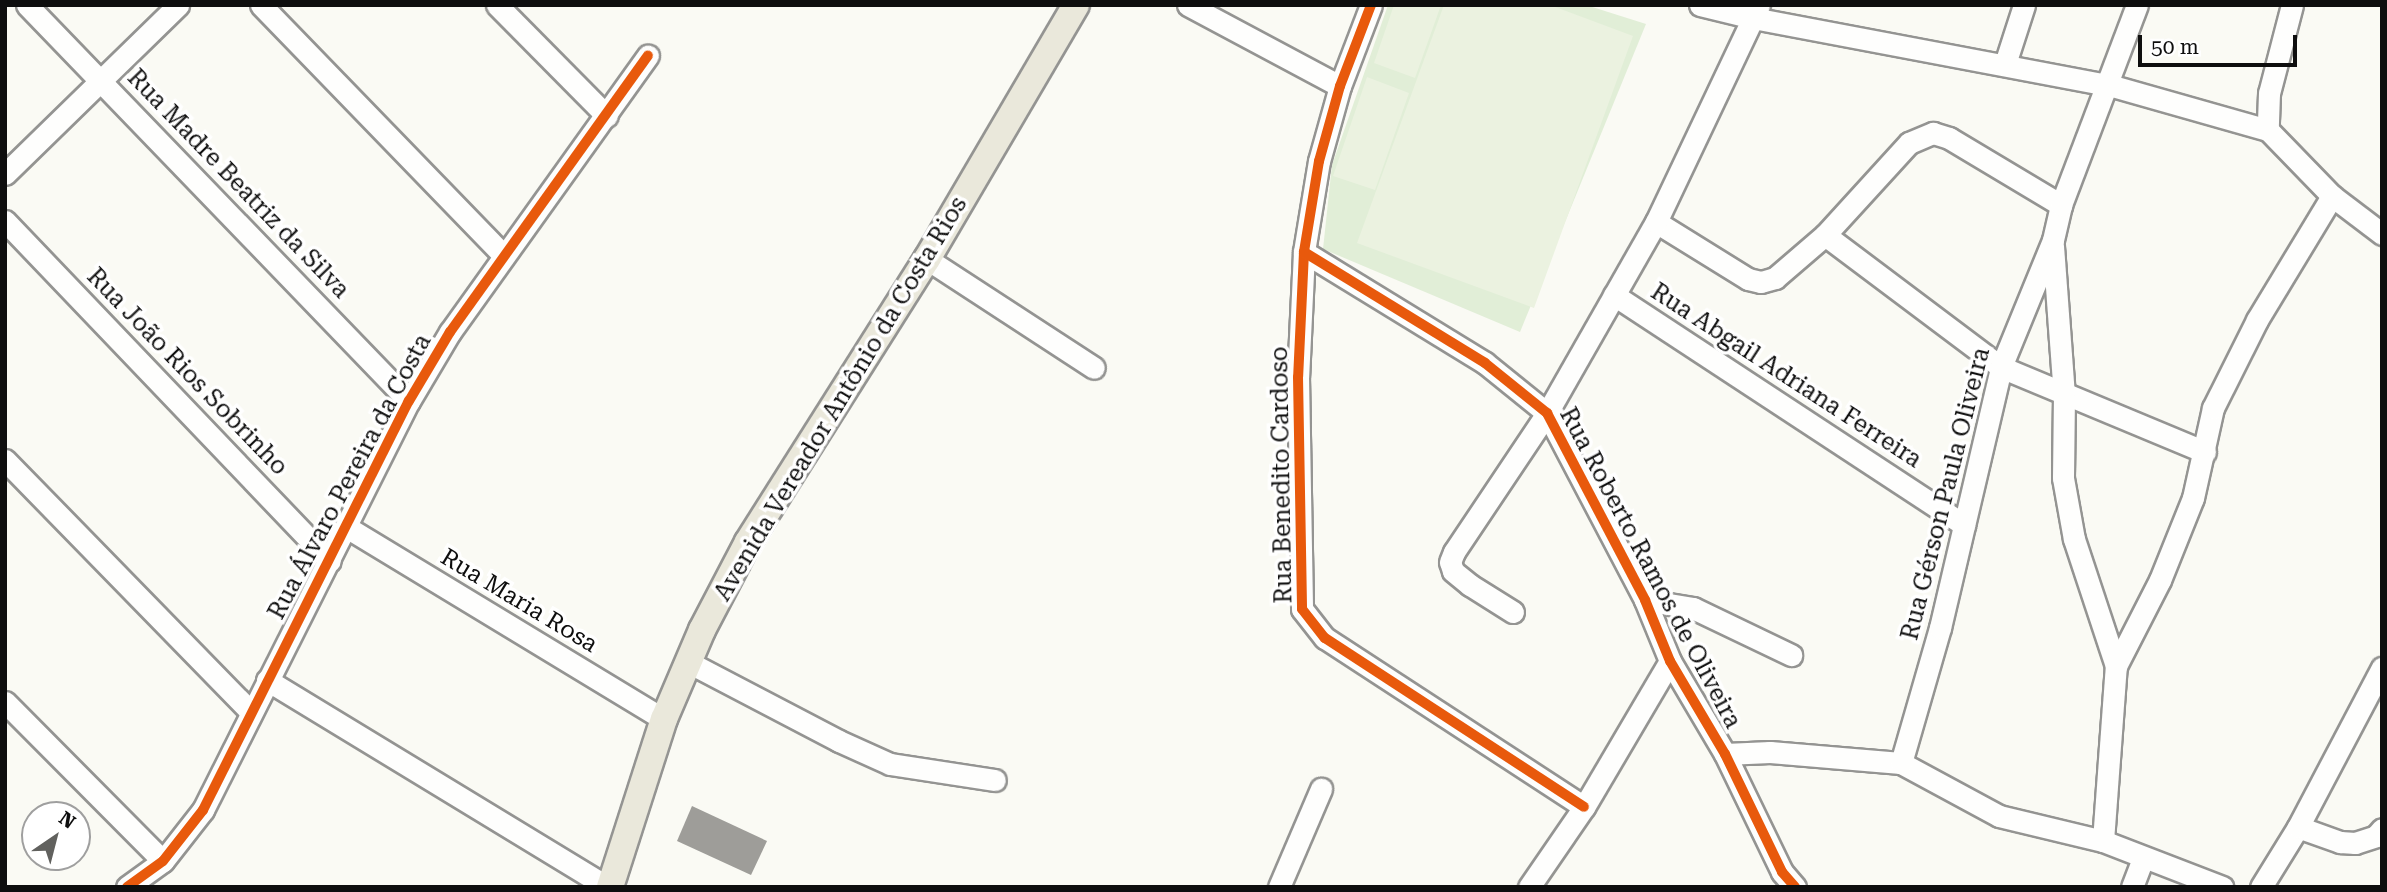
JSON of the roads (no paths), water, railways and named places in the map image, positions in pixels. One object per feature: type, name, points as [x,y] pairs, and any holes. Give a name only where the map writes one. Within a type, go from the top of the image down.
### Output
[{"type":"main road","name":"Avenida Vereador Antônio da Costa Rios","points":[[609,887],[664,719],[688,662],[748,542],[927,259],[1076,5]]},
{"type":"street","name":"Rua Madre Beatriz da Silva","points":[[27,5],[101,78],[409,401]]},
{"type":"street","points":[[5,174],[178,5]]},
{"type":"street","points":[[261,5],[503,255]]},
{"type":"street","points":[[497,5],[607,116]]},
{"type":"street","points":[[1188,5],[1340,86]]},
{"type":"street","name":"Rua Benedito Cardoso","points":[[1371,5],[1340,86],[1319,161],[1304,252],[1298,377],[1302,609],[1325,638],[1584,807]]},
{"type":"street","points":[[1700,5],[1756,12],[2109,85],[2268,130],[2332,196],[2382,234]]},
{"type":"street","points":[[2005,64],[2024,5]]},
{"type":"street","name":"Rua Gérson Paula Oliveira","points":[[1901,763],[1940,628],[2001,367],[2053,240],[2061,205],[2109,85],[2137,5]]},
{"type":"street","points":[[2268,130],[2269,93],[2292,5]]},
{"type":"street","points":[[1513,612],[1469,586],[1453,571],[1450,562],[1547,413],[1656,222],[1756,12]]},
{"type":"street","name":"Rua Álvaro Pereira da Costa","points":[[127,887],[163,861],[203,810],[267,680],[348,528],[409,401],[450,332],[503,255],[607,116],[648,55]]},
{"type":"street","points":[[1656,222],[1748,279],[1762,282],[1775,278],[1825,235],[1909,143],[1933,133],[1949,138],[2061,205]]},
{"type":"street","points":[[2116,666],[2160,580],[2193,498],[2213,408],[2257,320],[2332,196]]},
{"type":"street","name":"Rua João Rios Sobrinho","points":[[5,221],[330,561]]},
{"type":"street","points":[[1825,235],[2001,367],[2205,452]]},
{"type":"street","points":[[2053,240],[2064,395],[2063,478],[2074,539],[2116,666],[2103,841]]},
{"type":"street","name":"Rua Roberto Ramos de Oliveira","points":[[1304,252],[1485,363],[1547,413],[1645,600],[1670,661],[1725,754],[1782,872],[1795,887]]},
{"type":"street","points":[[927,259],[1094,368]]},
{"type":"street","name":"Rua Abgail Adriana Ferreira","points":[[1614,295],[1964,525]]},
{"type":"street","points":[[5,460],[251,712]]},
{"type":"street","name":"Rua Maria Rosa","points":[[348,528],[664,719]]},
{"type":"street","points":[[1645,600],[1693,608],[1791,655]]},
{"type":"street","points":[[1530,887],[1584,807],[1670,661]]},
{"type":"street","points":[[688,662],[839,741],[890,764],[995,780]]},
{"type":"street","points":[[2261,887],[2298,827],[2382,668]]},
{"type":"street","points":[[267,680],[609,887]]},
{"type":"street","points":[[5,702],[163,861]]},
{"type":"street","points":[[1725,754],[1770,752],[1901,763],[1999,816],[2103,841],[2143,859],[2222,887]]},
{"type":"street","points":[[1279,887],[1321,789]]},
{"type":"street","points":[[2298,827],[2340,842],[2355,843],[2380,834]]},
{"type":"street","points":[[2132,887],[2143,859]]}]
